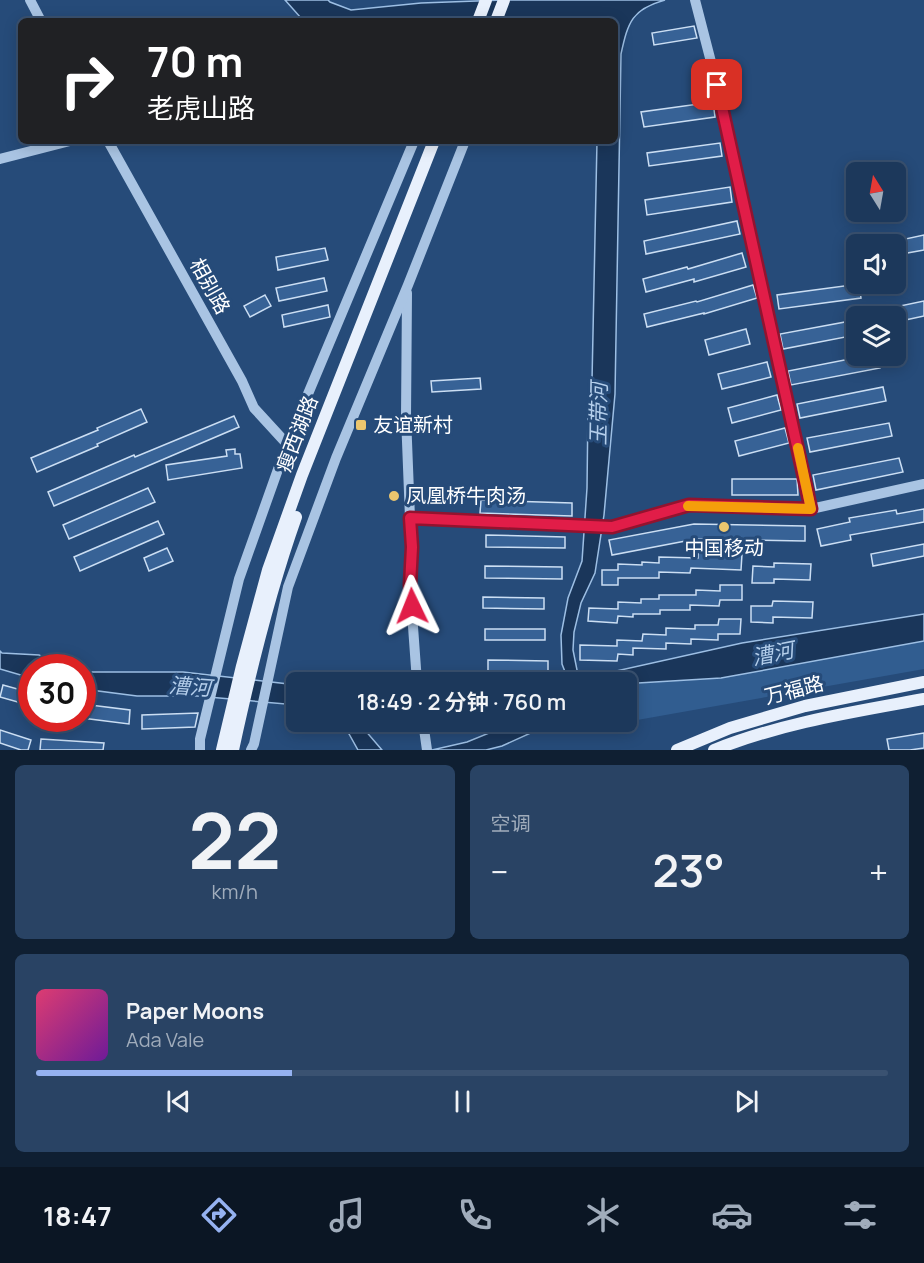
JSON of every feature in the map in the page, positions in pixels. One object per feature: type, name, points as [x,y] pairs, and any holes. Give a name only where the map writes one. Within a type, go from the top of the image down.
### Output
[{"type":"main road","points":[[479,18],[486,0]]},
{"type":"main road","points":[[497,18],[504,0]]},
{"type":"main road","name":"瘦西湖路","points":[[222,750],[236,709],[268,570],[302,475],[434,144]]},
{"type":"main road","name":"瘦西湖路","points":[[246,665],[311,474],[441,144]]},
{"type":"main road","name":"万福路","points":[[677,750],[730,728],[805,706],[924,682]]},
{"type":"main road","name":"万福路","points":[[714,750],[790,725],[924,699]]},
{"type":"main road","name":"瘦西湖路","points":[[233,750],[236,709]]},
{"type":"street","points":[[30,0],[39,18]]},
{"type":"street","points":[[695,0],[717,85],[811,509]]},
{"type":"street","points":[[0,159],[58,144]]},
{"type":"street","name":"相别路","points":[[110,144],[242,381],[254,408],[287,444]]},
{"type":"street","points":[[200,750],[200,739],[239,579],[287,444],[413,144]]},
{"type":"street","points":[[251,750],[288,587],[336,458],[464,144]]},
{"type":"street","points":[[408,285],[406,416],[412,547],[410,585],[416,672]]},
{"type":"street","points":[[410,518],[612,527],[689,505],[811,509],[924,484]]},
{"type":"street","points":[[424,732],[426,749]]},
{"type":"shaded area","points":[[924,641],[924,669],[637,720],[638,683],[721,678]]},
{"type":"water","name":"玉带河","points":[[285,0],[328,0],[351,10],[421,3],[504,0],[665,0],[645,8],[633,18],[626,33],[621,54],[615,394],[604,515],[595,573],[581,603],[574,632],[573,650],[577,672],[565,672],[562,664],[561,635],[568,598],[582,561],[587,488],[588,407],[592,381],[597,144],[618,144],[618,18],[301,18]]},
{"type":"water","name":"漕河","points":[[924,614],[924,641],[721,678],[638,683],[637,672],[612,672],[742,643]]},
{"type":"water","points":[[0,651],[20,654],[18,654],[18,674],[0,669]]},
{"type":"water","name":"漕河","points":[[96,672],[183,672],[286,684],[286,704],[197,696],[137,696],[96,691]]},
{"type":"water","points":[[347,732],[367,732],[382,750],[358,750]]},
{"type":"water","points":[[492,732],[533,732],[502,746],[486,750],[432,750],[467,742]]},
{"type":"building","points":[[694,26],[697,38],[654,45],[652,33]]},
{"type":"building","points":[[713,102],[715,117],[644,127],[641,112]]},
{"type":"building","points":[[720,143],[722,156],[649,166],[647,153]]},
{"type":"building","points":[[730,187],[732,202],[647,215],[645,200]]},
{"type":"building","points":[[737,221],[740,234],[646,254],[644,241]]},
{"type":"building","points":[[924,235],[924,250],[906,253],[906,239]]},
{"type":"building","points":[[325,248],[328,260],[278,270],[276,257]]},
{"type":"building","points":[[742,253],[746,267],[694,282],[694,279],[646,292],[643,279]]},
{"type":"building","points":[[324,278],[327,291],[279,301],[276,288]]},
{"type":"building","points":[[753,285],[757,298],[704,314],[647,327],[644,314],[697,302]]},
{"type":"building","points":[[846,286],[846,294],[860,294],[861,298],[779,309],[777,295]]},
{"type":"building","points":[[265,295],[271,306],[250,317],[244,306]]},
{"type":"building","points":[[924,301],[924,316],[906,320],[906,306],[900,306]]},
{"type":"building","points":[[328,305],[330,317],[284,327],[282,315]]},
{"type":"building","points":[[846,322],[846,337],[783,349],[780,334]]},
{"type":"building","points":[[746,329],[750,344],[709,355],[705,340]]},
{"type":"building","points":[[846,360],[846,366],[880,366],[880,368],[791,385],[788,371]]},
{"type":"building","points":[[767,362],[771,377],[722,389],[718,374]]},
{"type":"building","points":[[480,378],[481,389],[432,392],[431,381]]},
{"type":"building","points":[[883,387],[886,401],[800,418],[797,404]]},
{"type":"building","points":[[777,395],[781,410],[732,423],[728,408]]},
{"type":"building","points":[[141,409],[147,422],[37,472],[31,458]]},
{"type":"building","points":[[234,416],[239,427],[54,506],[48,492]]},
{"type":"building","points":[[889,423],[892,436],[810,452],[807,438]]},
{"type":"building","points":[[785,428],[789,443],[739,456],[735,441]]},
{"type":"building","points":[[235,449],[235,454],[240,454],[242,468],[168,480],[166,465],[227,456],[226,450]]},
{"type":"building","points":[[899,458],[903,472],[816,490],[813,475]]},
{"type":"building","points":[[732,479],[797,479],[798,495],[732,495]]},
{"type":"building","points":[[148,488],[155,502],[69,539],[63,525]]},
{"type":"building","points":[[481,500],[572,503],[572,516],[480,513]]},
{"type":"building","points":[[924,509],[924,522],[850,535],[851,540],[821,546],[817,529],[850,522],[849,518],[896,510],[897,514]]},
{"type":"building","points":[[158,521],[164,534],[80,571],[74,557]]},
{"type":"building","points":[[694,524],[805,526],[805,541],[696,539],[612,555],[609,540]]},
{"type":"building","points":[[486,535],[565,537],[565,548],[486,547]]},
{"type":"building","points":[[924,544],[924,556],[873,566],[871,554]]},
{"type":"building","points":[[167,548],[173,561],[149,571],[144,558]]},
{"type":"building","points":[[698,552],[742,554],[741,570],[691,568],[690,573],[659,572],[659,578],[618,578],[618,585],[602,585],[602,570],[618,570],[618,564],[659,563],[659,557],[698,558]]},
{"type":"building","points":[[774,563],[811,564],[810,580],[774,579],[774,583],[752,583],[753,566],[774,567]]},
{"type":"building","points":[[485,566],[562,567],[562,579],[485,578]]},
{"type":"building","points":[[720,585],[742,585],[742,600],[720,600],[719,606],[690,605],[690,610],[660,610],[660,614],[618,616],[617,623],[588,621],[589,608],[618,609],[618,602],[641,603],[641,599],[659,599],[659,595],[696,595],[696,590],[720,591]]},
{"type":"building","points":[[483,597],[544,598],[544,609],[483,608]]},
{"type":"building","points":[[773,601],[813,602],[812,618],[773,617],[773,623],[751,622],[751,606],[772,606]]},
{"type":"building","points":[[719,619],[741,619],[740,634],[718,634],[718,640],[691,639],[691,644],[666,643],[666,649],[633,648],[633,655],[618,654],[617,661],[580,660],[580,645],[617,646],[617,640],[642,641],[643,634],[666,635],[666,628],[695,629],[695,625],[718,625]]},
{"type":"building","points":[[485,629],[545,629],[545,640],[485,640]]},
{"type":"building","points":[[488,660],[548,661],[548,672],[488,672]]},
{"type":"building","points":[[3,685],[18,689],[18,702],[0,697]]},
{"type":"building","points":[[96,706],[130,710],[129,724],[96,720]]},
{"type":"building","points":[[198,713],[195,727],[142,729],[142,715]]},
{"type":"building","points":[[0,730],[31,740],[28,750],[0,743]]},
{"type":"building","points":[[924,733],[924,748],[889,750],[887,739]]},
{"type":"building","points":[[41,739],[104,743],[103,750],[40,750]]},
{"type":"slow traffic","points":[[688,506],[811,509],[798,448]]},
{"type":"place","name":"友谊新村","points":[[361,425]]},
{"type":"place","name":"凤凰桥牛肉汤","points":[[394,496]]},
{"type":"place","name":"中国移动","points":[[724,527]]},
{"type":"route","points":[[412,606],[410,518],[612,527],[689,505],[811,509],[717,85]]}]
